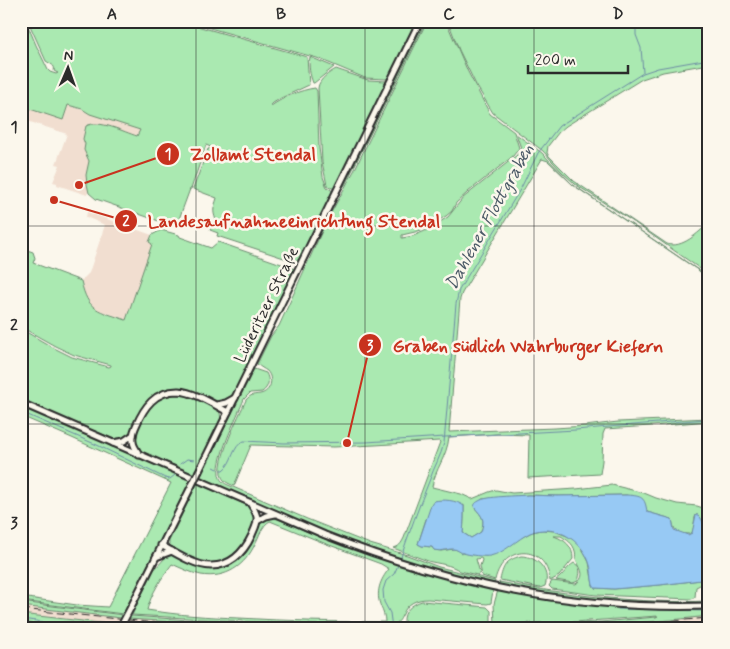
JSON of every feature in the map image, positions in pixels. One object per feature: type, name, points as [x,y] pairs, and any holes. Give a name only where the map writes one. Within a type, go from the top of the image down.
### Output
[{"type":"main road","name":"Lüderitzer Straße","points":[[120,628],[420,21]]},
{"type":"main road","points":[[112,443],[124,441],[132,435],[146,406],[153,399],[164,394],[176,391],[187,392],[228,412]]},
{"type":"main road","points":[[216,406],[235,398]]},
{"type":"main road","points":[[21,403],[324,535],[395,561],[471,582],[551,598],[637,606],[709,606]]},
{"type":"main road","points":[[132,435],[133,444],[140,455]]},
{"type":"main road","points":[[250,503],[256,512],[258,521]]},
{"type":"main road","points":[[161,546],[203,565],[225,564],[235,559],[243,551],[258,521],[266,516],[276,514]]},
{"type":"main road","points":[[156,557],[173,551]]},
{"type":"shaded area","points":[[68,105],[142,130],[138,140],[109,131],[87,195],[53,182],[60,165],[56,164],[67,134],[21,119],[21,106],[63,119]]},
{"type":"shaded area","points":[[87,212],[152,235],[150,242],[153,243],[126,320],[93,308],[85,295],[81,281],[89,273],[105,225],[86,217]]},
{"type":"shaded area","points":[[21,606],[114,617],[262,628],[145,628],[21,614]]},
{"type":"shaded area","points":[[709,616],[709,624],[670,628],[544,628],[659,621]]},
{"type":"green space","points":[[21,21],[26,21],[48,70],[56,74],[58,73],[54,71],[53,66],[46,61],[28,21],[179,21],[307,57],[309,85],[270,105],[304,90],[315,88],[317,91],[319,148],[323,177],[327,187],[334,192],[303,257],[293,261],[217,236],[218,233],[210,230],[216,220],[214,207],[217,198],[193,189],[208,149],[213,148],[206,145],[179,219],[173,226],[96,199],[89,193],[87,184],[86,175],[89,161],[84,150],[85,144],[83,139],[86,126],[91,124],[104,125],[137,136],[140,130],[68,105],[63,120],[21,107]]},
{"type":"green space","points":[[185,21],[418,21],[391,75],[386,79],[365,78],[317,58]]},
{"type":"green space","points":[[423,21],[426,21],[345,185],[340,191]]},
{"type":"green space","points":[[427,21],[446,21],[468,72],[490,114],[514,132],[519,148],[513,156],[456,203],[452,211],[446,216],[424,229],[402,235],[402,238],[425,231],[448,217],[463,198],[517,155],[521,148],[516,134],[542,153],[572,184],[704,274],[709,275],[705,275],[573,185],[548,161],[542,159],[462,293],[449,432],[555,428],[618,422],[709,418],[709,421],[605,429],[600,474],[528,478],[529,435],[497,434],[449,437],[446,451],[432,487],[461,494],[472,499],[496,490],[512,493],[612,485],[677,504],[697,506],[709,510],[709,537],[698,515],[695,517],[691,534],[679,533],[674,527],[672,519],[647,512],[627,495],[528,495],[482,499],[474,507],[482,518],[481,532],[471,538],[463,533],[464,505],[426,519],[418,544],[432,547],[434,550],[453,549],[462,553],[486,556],[532,532],[542,530],[554,531],[576,541],[580,546],[589,562],[595,588],[614,589],[709,579],[709,583],[696,587],[695,597],[692,599],[596,595],[552,589],[549,586],[552,581],[576,584],[582,575],[573,546],[561,536],[554,536],[568,544],[572,550],[573,559],[559,576],[550,581],[547,569],[541,560],[533,554],[515,554],[506,560],[499,568],[495,580],[482,576],[481,558],[476,559],[480,573],[477,575],[428,561],[393,548],[400,545],[404,538],[439,441],[334,447],[251,445],[234,486],[226,482],[222,477],[222,461],[225,450],[233,427],[246,400],[251,396],[264,393],[270,385],[269,374],[257,364],[271,336],[279,326],[327,220],[354,171]]},
{"type":"green space","points":[[448,21],[709,21],[709,64],[663,72],[642,79],[566,126],[548,146],[547,153],[574,181],[667,244],[673,245],[684,242],[709,223],[704,233],[709,272],[699,268],[575,184],[543,151],[493,113],[476,85],[459,50]]},
{"type":"green space","points":[[310,57],[334,67],[314,83],[309,64]]},
{"type":"green space","points":[[336,69],[368,80],[386,81],[388,83],[336,189],[327,185],[322,162],[318,88],[322,79]]},
{"type":"green space","points":[[161,230],[211,248],[218,242],[293,268],[295,271],[235,392],[227,401],[217,403],[188,390],[181,389],[161,393],[144,405],[130,435],[121,440],[21,401],[21,329],[72,357],[109,367],[111,365],[74,355],[21,327],[21,248],[33,252],[35,258],[33,263],[81,281],[87,299],[96,308],[126,320],[152,244],[149,242],[152,235]]},
{"type":"green space","points":[[254,369],[266,373],[268,383],[262,392],[250,393],[244,399],[227,439],[220,462],[220,478],[225,484],[370,544],[439,567],[495,581],[494,585],[431,570],[369,550],[296,521],[200,478]]},
{"type":"green space","points":[[174,393],[192,396],[220,413],[221,420],[193,475],[140,450],[135,443],[136,431],[149,406],[160,398]]},
{"type":"green space","points":[[21,405],[191,479],[123,614],[21,601],[21,597],[77,605],[108,607],[171,483],[21,416]]},
{"type":"green space","points":[[198,482],[246,505],[254,512],[255,517],[252,529],[241,549],[235,556],[220,563],[201,561],[169,544]]},
{"type":"green space","points":[[270,517],[278,519],[327,540],[344,544],[406,567],[493,590],[491,603],[420,600],[413,602],[407,607],[400,620],[395,624],[350,626],[132,615],[154,570],[165,558],[165,555],[172,554],[209,568],[228,565],[247,551],[256,530],[265,519]],"holes":[[[270,521],[381,564],[389,569],[381,582],[378,597],[385,622],[216,617],[147,610],[157,586],[172,564],[201,575],[210,576],[226,573],[246,559],[263,528]]]},
{"type":"green space","points":[[521,556],[532,558],[541,565],[546,575],[545,586],[540,588],[500,580],[502,571],[508,562]]},
{"type":"green space","points":[[574,563],[577,565],[580,573],[578,581],[573,583],[556,580],[569,567]]},
{"type":"green space","points":[[499,582],[604,598],[683,602],[709,601],[709,604],[640,604],[587,599],[499,586]]},
{"type":"green space","points":[[498,590],[552,600],[616,606],[709,608],[709,616],[602,625],[495,628],[495,626],[601,622],[658,616],[574,622],[495,624],[494,604]]},
{"type":"green space","points":[[422,601],[487,607],[491,611],[491,624],[416,625],[404,622],[405,614],[409,608]]},
{"type":"green space","points":[[21,602],[123,615],[121,618],[21,606]]},
{"type":"green space","points":[[21,614],[118,625],[117,627],[71,623],[59,628],[50,628],[21,621]]},
{"type":"green space","points":[[131,616],[246,624],[491,626],[491,628],[262,628],[130,619]]},
{"type":"water","points":[[528,495],[636,496],[644,500],[647,512],[672,519],[674,530],[688,535],[692,533],[696,515],[698,515],[702,519],[709,537],[709,579],[614,589],[595,588],[589,562],[580,546],[566,535],[548,530],[530,533],[501,552],[490,556],[462,553],[454,549],[437,551],[432,547],[418,544],[434,501],[450,500],[464,506],[463,533],[471,538],[481,532],[483,524],[481,516],[474,507],[477,502],[488,498]]},
{"type":"waterway","points":[[636,21],[636,35],[641,48],[643,72]]},
{"type":"waterway","name":"Dahlener Flottgraben","points":[[400,560],[444,443],[456,304],[459,290],[521,188],[538,153],[559,126],[643,73],[658,68],[709,59]]},
{"type":"waterway","points":[[21,412],[97,445],[165,478],[170,479],[175,475]]},
{"type":"waterway","points":[[221,470],[226,467],[237,447],[244,441],[284,443],[366,442],[576,430],[709,419]]},
{"type":"waterway","points":[[180,464],[187,459],[194,460]]},
{"type":"waterway","points":[[214,467],[218,469]]},
{"type":"waterway","name":"Dahlener Flottgraben","points":[[392,628],[390,613],[384,602],[383,590],[386,581],[394,574],[399,563]]},
{"type":"waterway","points":[[618,609],[709,611]]},
{"type":"waterway","points":[[21,619],[52,626],[63,626]]},
{"type":"railway","points":[[21,609],[223,628]]},
{"type":"railway","points":[[589,628],[709,618]]},
{"type":"place","name":"Zollamt Stendal","points":[[79,185]]},
{"type":"place","name":"Landesaufnahmeeinrichtung Stendal","points":[[54,200]]},
{"type":"place","name":"Graben südlich Wahrburger Kiefern","points":[[347,443]]}]
